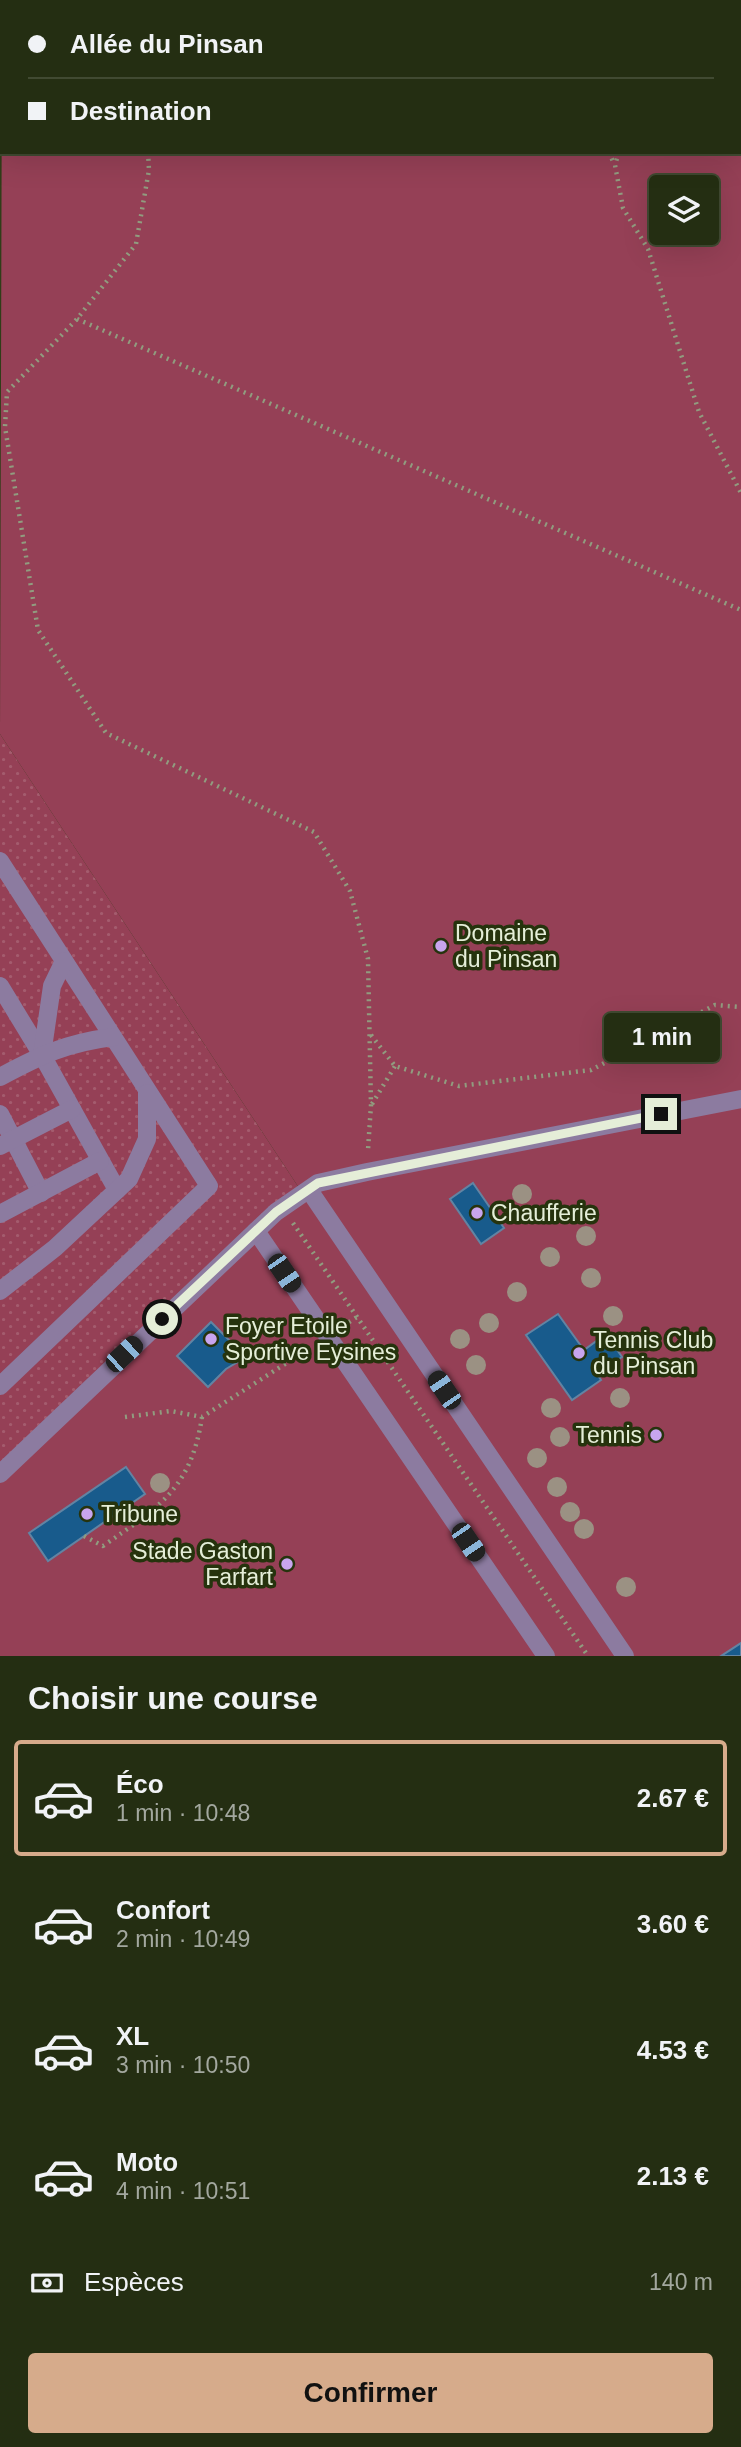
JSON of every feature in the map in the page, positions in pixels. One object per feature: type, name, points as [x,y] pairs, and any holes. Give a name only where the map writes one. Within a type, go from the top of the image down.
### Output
[{"type":"street","points":[[0,862],[209,1186],[0,1386]]},
{"type":"street","points":[[42,1055],[52,986],[64,961]]},
{"type":"street","points":[[0,986],[42,1055],[117,1190]]},
{"type":"street","points":[[0,1077],[42,1055],[78,1042],[113,1037]]},
{"type":"street","points":[[0,1291],[55,1248],[129,1179],[147,1139],[147,1089]]},
{"type":"street","points":[[0,1474],[256,1231],[318,1183],[741,1099]]},
{"type":"street","points":[[6,1142],[72,1109]]},
{"type":"street","points":[[0,1114],[6,1142],[41,1193]]},
{"type":"street","points":[[0,1214],[100,1161]]},
{"type":"street","points":[[309,1189],[625,1656]]},
{"type":"street","points":[[256,1231],[546,1656]]},
{"type":"path","points":[[148,154],[149,170],[136,244],[77,319],[7,392],[5,427],[38,630],[106,733],[314,832],[350,891],[368,959],[371,1105],[367,1172]]},
{"type":"path","points":[[610,154],[615,165],[623,208],[648,249],[699,412],[741,493]]},
{"type":"path","points":[[615,165],[618,154]]},
{"type":"path","points":[[77,319],[741,610]]},
{"type":"path","points":[[370,1034],[395,1066],[458,1086],[592,1070],[715,1005],[741,1007]]},
{"type":"path","points":[[371,1105],[395,1066]]},
{"type":"path","points":[[283,1208],[588,1656]]},
{"type":"path","points":[[125,1417],[171,1411],[202,1417],[298,1356]]},
{"type":"path","points":[[84,1536],[103,1546],[152,1513],[171,1494],[188,1469],[199,1440],[202,1417]]},
{"type":"shaded area","name":"Domaine du Pinsan","points":[[2,154],[741,154],[741,1656],[0,1656],[0,1474],[303,1194],[0,734]]},
{"type":"shaded area","points":[[0,734],[303,1194],[0,1474]]},
{"type":"building","name":"Chaufferie","points":[[473,1183],[504,1228],[481,1244],[450,1199]]},
{"type":"building","name":"Tennis Club du Pinsan","points":[[558,1314],[584,1350],[606,1334],[622,1357],[597,1374],[601,1380],[572,1400],[526,1335]]},
{"type":"building","name":"Foyer Etoile Sportive Eysines","points":[[211,1322],[246,1357],[226,1369],[208,1387],[177,1356]]},
{"type":"building","name":"Tribune","points":[[126,1467],[145,1494],[48,1561],[29,1533]]},
{"type":"building","points":[[741,1643],[741,1656],[721,1656]]},
{"type":"place","name":"Domaine du Pinsan","points":[[441,946]]},
{"type":"place","name":"Chaufferie","points":[[477,1213]]},
{"type":"place","name":"Foyer Etoile Sportive Eysines","points":[[211,1339]]},
{"type":"place","name":"Tennis Club du Pinsan","points":[[579,1353]]},
{"type":"place","name":"Tennis","points":[[656,1435]]},
{"type":"place","name":"Tribune","points":[[87,1514]]},
{"type":"place","name":"Stade Gaston Farfart","points":[[287,1564]]},
{"type":"route","points":[[162,1319],[276,1212],[318,1183],[661,1114]]}]
